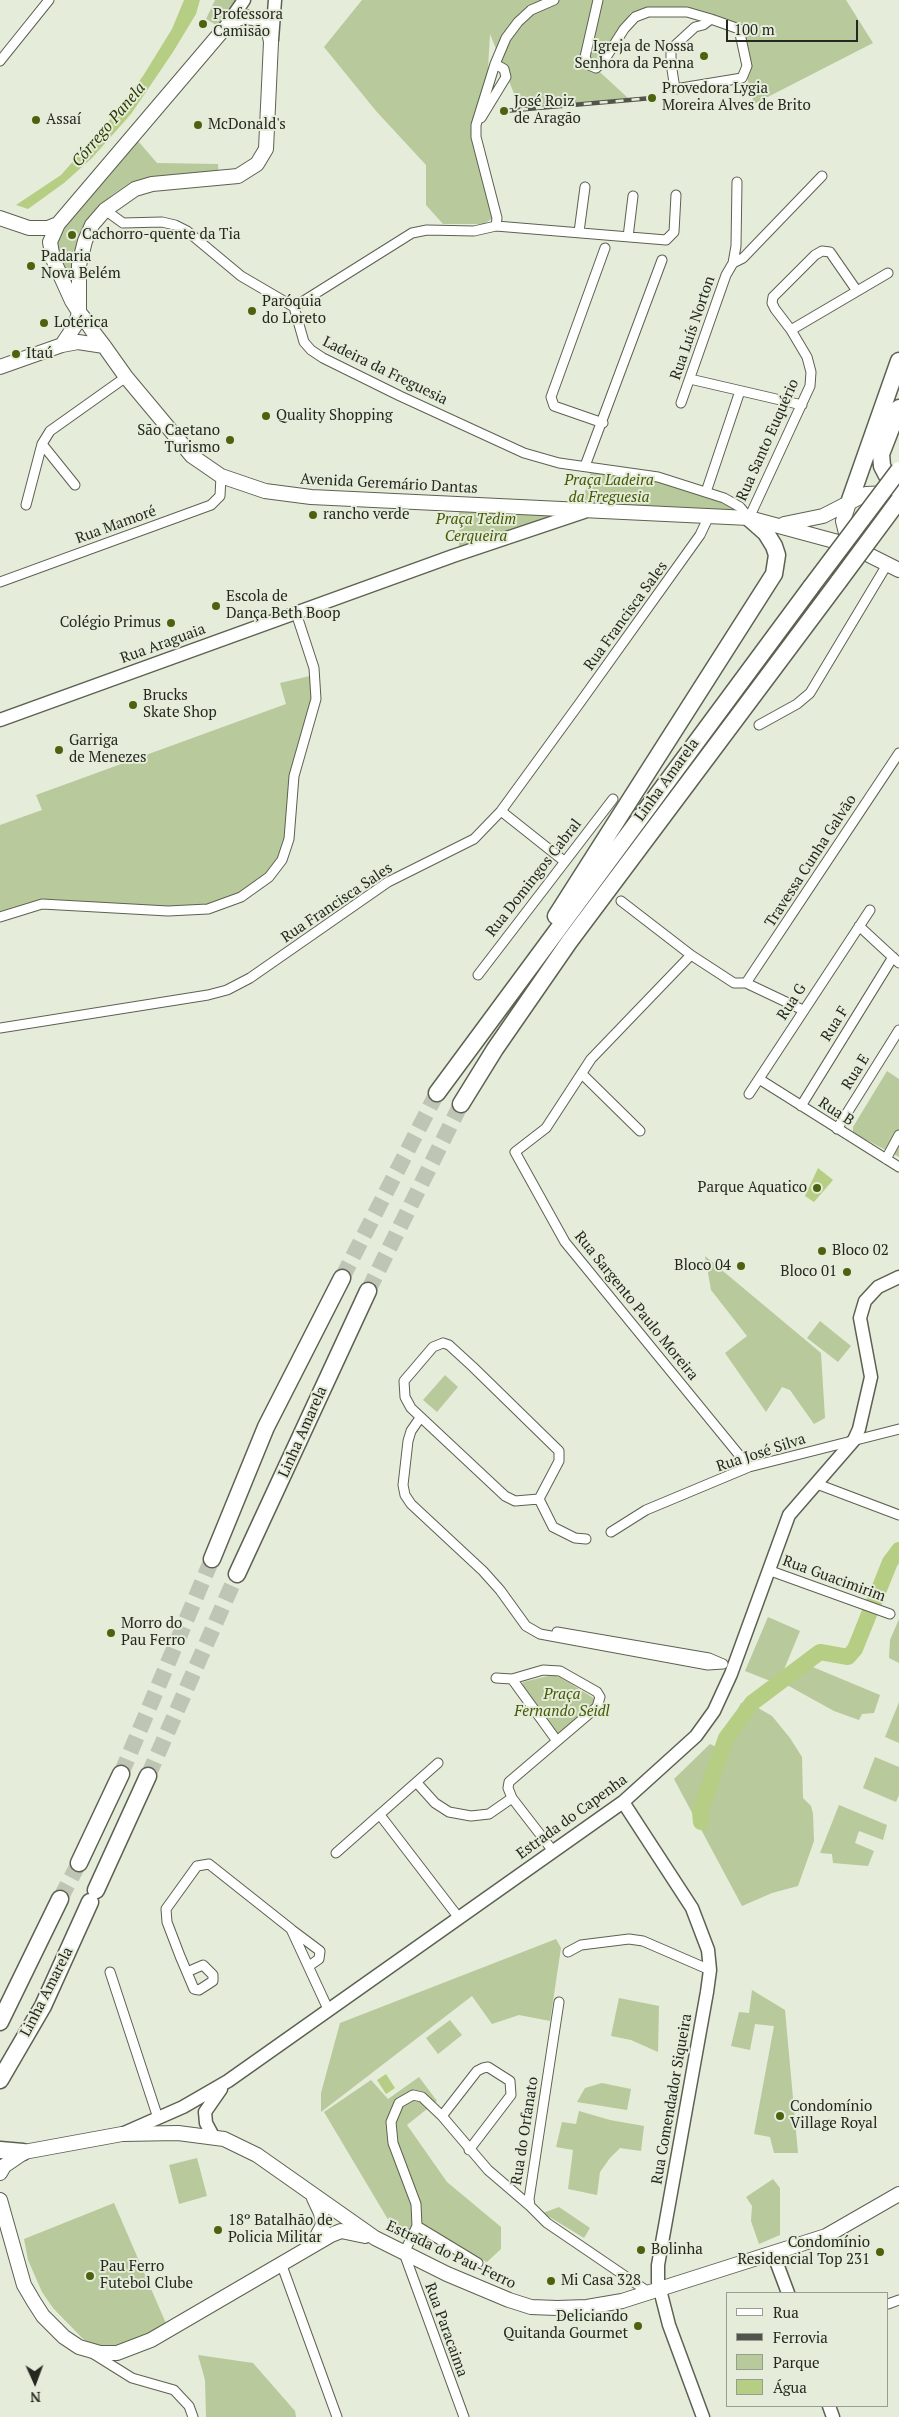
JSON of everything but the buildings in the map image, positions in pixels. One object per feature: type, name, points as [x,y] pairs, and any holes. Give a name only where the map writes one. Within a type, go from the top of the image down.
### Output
[{"type":"highway","points":[[850,500],[899,361]]},
{"type":"highway","points":[[898,496],[882,466],[881,454],[899,408]]},
{"type":"highway","name":"Linha Amarela","points":[[437,1093],[899,470]]},
{"type":"highway","name":"Linha Amarela","points":[[461,1104],[495,1049],[568,942],[839,581],[898,496]]},
{"type":"highway","points":[[526,971],[564,900],[774,574],[777,555],[774,546],[766,533],[749,518]]},
{"type":"highway","points":[[212,1559],[266,1427],[342,1278]]},
{"type":"highway","name":"Linha Amarela","points":[[237,1574],[368,1290]]},
{"type":"highway","points":[[79,1863],[121,1774]]},
{"type":"highway","name":"Linha Amarela","points":[[0,2080],[43,2006],[148,1776]]},
{"type":"highway","name":"Linha Amarela","points":[[0,2022],[60,1899]]},
{"type":"highway","points":[[0,2150],[23,2152]]},
{"type":"main road","points":[[0,218],[29,228],[48,228],[58,224],[223,30],[233,21],[243,17],[254,18],[263,23],[269,32],[271,42],[268,141],[256,164],[247,172],[227,179],[152,184],[135,190],[105,210],[90,228],[79,265],[79,312],[76,324],[62,345]]},
{"type":"main road","name":"Avenida Geremário Dantas","points":[[58,224],[51,239],[50,247],[67,292],[79,312],[126,377],[192,456],[221,476],[265,491],[311,497],[749,518],[849,545],[894,567]]},
{"type":"main road","points":[[0,367],[62,345],[78,342],[104,346]]},
{"type":"main road","name":"Avenida Geremário Dantas","points":[[775,525],[812,520],[850,500],[866,494],[898,496]]},
{"type":"main road","points":[[849,545],[843,521],[850,500]]},
{"type":"main road","points":[[546,508],[551,515],[551,522]]},
{"type":"main road","name":"Estrada do Pau-Ferro","points":[[0,2157],[122,2134],[178,2133],[213,2136],[239,2145],[258,2155],[375,2238],[456,2278],[509,2300],[531,2306],[587,2307],[654,2291],[836,2231],[899,2194]]},
{"type":"main road","points":[[0,2173],[4,2166],[23,2152]]},
{"type":"main road","points":[[311,2194],[322,2212],[323,2223],[320,2234],[313,2245]]},
{"type":"main road","points":[[0,2200],[24,2285],[34,2302],[43,2316],[64,2337],[79,2347],[91,2351],[118,2353],[151,2340],[313,2245],[341,2231],[375,2238]]},
{"type":"street","points":[[0,61],[49,0]]},
{"type":"street","points":[[223,30],[244,0]]},
{"type":"street","points":[[271,42],[275,0]]},
{"type":"street","points":[[496,226],[497,218],[476,137],[476,125],[495,64],[506,38],[518,22],[531,10],[554,0]]},
{"type":"street","points":[[598,0],[585,57],[589,64],[596,68],[603,62],[624,29],[635,17],[643,13],[655,10],[687,12],[712,19],[741,31],[746,61],[745,76],[739,80],[675,89],[670,63],[671,50],[695,26],[703,25],[712,19]]},
{"type":"street","points":[[476,125],[506,78],[505,70],[495,64]]},
{"type":"street","name":"Rua Luís Norton","points":[[733,263],[743,258],[822,176]]},
{"type":"street","name":"Rua Luís Norton","points":[[681,403],[726,275],[733,263],[736,246],[737,182]]},
{"type":"street","points":[[579,232],[585,187]]},
{"type":"street","points":[[105,210],[123,223],[162,222],[175,225],[187,231],[241,276],[294,307],[412,233],[427,230],[474,231],[496,226],[666,240],[674,232],[676,195]]},
{"type":"street","points":[[628,237],[633,196]]},
{"type":"street","points":[[603,423],[554,406],[551,398],[605,248]]},
{"type":"street","name":"Rua Santo Euquério","points":[[749,518],[810,386],[811,372],[807,357],[791,330],[775,309],[772,303],[773,297],[815,255],[822,251],[830,252],[857,291]]},
{"type":"street","points":[[585,466],[603,423],[662,260]]},
{"type":"street","points":[[791,330],[888,273]]},
{"type":"street","name":"Ladeira da Freguesia","points":[[294,307],[304,342],[323,358],[524,453],[560,463],[658,477],[706,492],[740,506],[749,518]]},
{"type":"street","points":[[26,505],[42,444],[50,432],[126,377]]},
{"type":"street","points":[[690,379],[802,405]]},
{"type":"street","points":[[706,492],[740,391]]},
{"type":"street","points":[[42,444],[75,485]]},
{"type":"street","name":"Rua Mamoré","points":[[0,582],[210,505],[220,496],[221,476]]},
{"type":"street","name":"Rua Araguaia","points":[[0,720],[551,522],[593,510]]},
{"type":"street","name":"Rua Francisca Sales","points":[[0,1028],[208,995],[227,990],[250,978],[388,882],[474,839],[501,811],[674,573],[706,524],[709,516]]},
{"type":"street","points":[[758,725],[797,704],[810,693],[894,567]]},
{"type":"street","points":[[0,917],[42,904],[168,911],[208,909],[241,897],[269,877],[282,860],[289,839],[294,776],[316,699],[314,668],[296,614]]},
{"type":"street","name":"Travessa Cunha Galvão","points":[[746,983],[899,753]]},
{"type":"street","name":"Rua Domingos Cabral","points":[[478,975],[613,799]]},
{"type":"street","points":[[501,811],[564,861]]},
{"type":"street","points":[[621,901],[690,955],[734,983],[746,983],[803,1010]]},
{"type":"street","name":"Rua G","points":[[749,1094],[870,910]]},
{"type":"street","points":[[859,926],[896,960]]},
{"type":"street","points":[[640,1131],[582,1074],[591,1059],[690,955]]},
{"type":"street","name":"Rua F","points":[[802,1106],[896,960]]},
{"type":"street","name":"Rua E","points":[[837,1129],[899,1030]]},
{"type":"street","name":"Rua Sargento Paulo Moreira","points":[[582,1074],[546,1128],[515,1152],[566,1242],[750,1467]]},
{"type":"street","name":"Rua B","points":[[759,1079],[899,1167]]},
{"type":"street","points":[[886,1159],[898,1138]]},
{"type":"street","name":"Estrada do Capenha","points":[[122,2134],[158,2118],[228,2081],[623,1802],[696,1736],[714,1711],[729,1665],[789,1515],[854,1440],[859,1429],[871,1377],[860,1318],[865,1301],[878,1287],[899,1277]]},
{"type":"street","points":[[443,1343],[449,1345],[559,1451],[559,1461],[539,1499],[515,1501],[505,1496],[420,1418],[405,1397],[404,1381],[433,1347],[443,1343]]},
{"type":"street","points":[[420,1418],[411,1432],[408,1441],[403,1485],[405,1495],[411,1504],[483,1571],[500,1590],[526,1626],[532,1629],[644,1650],[709,1666],[729,1665]]},
{"type":"street","name":"Rua José Silva","points":[[611,1532],[646,1510],[750,1467],[899,1429]]},
{"type":"street","points":[[817,1484],[899,1516]]},
{"type":"street","points":[[539,1499],[554,1527],[575,1538],[586,1540]]},
{"type":"street","name":"Rua Guacimirim","points":[[768,1570],[890,1614]]},
{"type":"street","points":[[496,1678],[512,1679],[543,1670],[560,1670],[597,1692],[600,1697],[597,1706],[508,1782],[512,1798],[553,1851]]},
{"type":"street","points":[[512,1679],[557,1741]]},
{"type":"street","points":[[336,1853],[438,1763]]},
{"type":"street","points":[[417,1783],[435,1804],[449,1812],[471,1816],[489,1814],[512,1798]]},
{"type":"street","name":"Rua Comendador Siqueira","points":[[623,1802],[692,1908],[708,1950],[710,1970],[684,2128],[654,2291],[703,2417]]},
{"type":"street","points":[[380,1815],[459,1918]]},
{"type":"street","points":[[187,1972],[167,1922],[166,1909],[197,1866],[209,1864],[320,1951],[320,1959],[308,1966]]},
{"type":"street","points":[[291,1929],[328,2009]]},
{"type":"street","points":[[568,1952],[581,1945],[629,1939],[643,1941],[710,1970]]},
{"type":"street","points":[[110,1972],[158,2118]]},
{"type":"street","name":"Rua do Orfanato","points":[[558,2002],[530,2206],[547,2223],[654,2291]]},
{"type":"street","points":[[442,2116],[477,2071],[488,2067],[510,2081],[511,2095],[469,2150]]},
{"type":"street","name":"Estrada do Capenha","points":[[213,2136],[206,2122],[205,2112],[211,2100],[228,2081]]},
{"type":"street","points":[[404,2253],[417,2226],[416,2204],[392,2143],[391,2122],[398,2103],[413,2095],[422,2097],[442,2116],[488,2170],[530,2206]]},
{"type":"street","points":[[417,2226],[478,2263]]},
{"type":"street","name":"Rua Paracaima","points":[[404,2253],[464,2417]]},
{"type":"street","points":[[773,2253],[788,2292]]},
{"type":"street","points":[[282,2264],[337,2417]]},
{"type":"street","points":[[91,2351],[126,2374],[174,2390],[189,2406],[193,2417]]},
{"type":"street","points":[[118,2353],[121,2368],[126,2374]]},
{"type":"green space","points":[[215,0],[236,0],[218,26],[206,19]]},
{"type":"green space","points":[[362,0],[846,0],[873,43],[754,104],[735,31],[679,14],[631,12],[600,64],[590,63],[628,98],[575,105],[519,106],[490,34],[488,69],[476,133],[496,216],[484,224],[443,224],[426,205],[426,165],[376,111],[324,47]]},
{"type":"green space","points":[[138,141],[157,163],[218,164],[219,175],[155,176],[131,182],[112,195],[90,220],[73,291],[58,251],[58,238],[63,227]]},
{"type":"green space","name":"Praça Ladeira da Freguesia","points":[[591,471],[658,480],[725,502],[742,514],[581,506]]},
{"type":"green space","name":"Praça Tedim Cerqueira","points":[[459,511],[565,514],[459,553]]},
{"type":"green space","points":[[314,675],[316,686],[294,770],[290,831],[276,865],[246,890],[204,907],[169,909],[51,899],[0,915],[0,825],[42,810],[36,795],[286,704],[280,683]]},
{"type":"green space","points":[[887,1071],[899,1079],[899,1157],[853,1133],[853,1127]]},
{"type":"green space","points":[[705,1256],[821,1353],[825,1418],[814,1424],[790,1390],[782,1387],[766,1412],[725,1353],[747,1336],[711,1290]]},
{"type":"green space","points":[[820,1321],[851,1346],[838,1362],[807,1338]]},
{"type":"green space","points":[[445,1375],[458,1387],[437,1412],[423,1400]]},
{"type":"green space","points":[[768,1617],[800,1631],[778,1684],[745,1671]]},
{"type":"green space","points":[[899,1619],[899,1663],[889,1658],[890,1640]]},
{"type":"green space","points":[[808,1665],[880,1695],[874,1713],[862,1714],[859,1720],[834,1711],[787,1685]]},
{"type":"green space","name":"Praça Fernando Seidl","points":[[552,1675],[560,1677],[595,1699],[597,1703],[562,1733],[558,1734],[522,1685],[523,1682]]},
{"type":"green space","points":[[899,1702],[899,1743],[885,1737]]},
{"type":"green space","points":[[741,1703],[753,1705],[772,1716],[790,1738],[802,1757],[803,1798],[811,1806],[814,1841],[798,1886],[772,1893],[742,1906],[674,1779],[710,1744],[718,1748]]},
{"type":"green space","points":[[875,1757],[899,1767],[899,1795],[896,1802],[863,1788]]},
{"type":"green space","points":[[839,1805],[887,1825],[883,1840],[859,1831],[855,1843],[874,1851],[868,1866],[833,1863],[832,1854],[820,1853]]},
{"type":"green space","points":[[556,1939],[561,1948],[550,2021],[519,2015],[492,2024],[472,1996],[321,2112],[321,2093],[340,2023]]},
{"type":"green space","points":[[752,1990],[785,2010],[798,2153],[774,2153],[770,2137],[754,2134],[774,2026],[755,2024],[750,2050],[731,2046],[739,2012],[749,2013]]},
{"type":"green space","points":[[619,1998],[659,2006],[658,2052],[631,2040],[611,2036]]},
{"type":"green space","points":[[450,2020],[462,2035],[438,2054],[426,2038]]},
{"type":"green space","points":[[419,2077],[437,2101],[407,2125],[447,2182],[501,2227],[501,2249],[487,2262],[426,2236],[396,2233],[324,2112],[371,2080],[388,2099]]},
{"type":"green space","points":[[602,2083],[631,2089],[627,2110],[577,2102],[585,2088]]},
{"type":"green space","points":[[579,2111],[610,2120],[644,2126],[641,2151],[620,2148],[610,2158],[600,2172],[597,2195],[568,2189],[573,2150],[556,2147],[562,2122],[576,2124]]},
{"type":"green space","points":[[197,2158],[207,2196],[179,2204],[169,2165]]},
{"type":"green space","points":[[773,2179],[780,2188],[780,2235],[759,2244],[751,2221],[752,2206],[746,2197]]},
{"type":"green space","name":"Pau Ferro Futebol Clube","points":[[114,2203],[168,2328],[130,2345],[99,2348],[86,2342],[53,2308],[42,2292],[28,2260],[24,2239]]},
{"type":"green space","points":[[559,2207],[590,2228],[584,2238],[543,2213]]},
{"type":"green space","points":[[198,2355],[253,2363],[295,2411],[296,2417],[206,2417],[205,2380]]},
{"type":"water","name":"Córrego Panela","points":[[184,0],[200,0],[196,14],[131,114],[92,158],[64,183],[28,209],[16,205],[61,175],[115,114],[143,76],[172,29]]},
{"type":"water","name":"Parque Aquatico","points":[[818,1168],[833,1180],[814,1202],[805,1196]]},
{"type":"water","points":[[386,2074],[395,2088],[386,2094],[377,2080]]},
{"type":"waterway","points":[[701,1822],[700,1812],[726,1738],[752,1703],[820,1652],[848,1657],[855,1649],[890,1562],[899,1550]]},
{"type":"tunnel","points":[[342,1278],[437,1093]]},
{"type":"tunnel","points":[[368,1291],[461,1104]]},
{"type":"tunnel","points":[[121,1774],[212,1559]]},
{"type":"tunnel","points":[[148,1776],[237,1574]]},
{"type":"tunnel","points":[[60,1899],[79,1863]]},
{"type":"railway","points":[[504,111],[652,98]]},
{"type":"place","name":"Professora Camisão","points":[[203,24]]},
{"type":"place","name":"Igreja de Nossa Senhora da Penna","points":[[704,56]]},
{"type":"place","name":"Provedora Lygia Moreira Alves de Brito","points":[[652,98]]},
{"type":"place","name":"José Roiz de Aragão","points":[[504,111]]},
{"type":"place","name":"Assaí","points":[[36,120]]},
{"type":"place","name":"McDonald's","points":[[198,125]]},
{"type":"place","name":"Cachorro-quente da Tia","points":[[72,235]]},
{"type":"place","name":"Padaria Nova Belém","points":[[31,266]]},
{"type":"place","name":"Paróquia do Loreto","points":[[252,311]]},
{"type":"place","name":"Lotérica","points":[[44,323]]},
{"type":"place","name":"Itaú","points":[[16,354]]},
{"type":"place","name":"Quality Shopping","points":[[266,416]]},
{"type":"place","name":"São Caetano Turismo","points":[[230,440]]},
{"type":"place","name":"rancho verde","points":[[313,515]]},
{"type":"place","name":"Escola de Dança Beth Boop","points":[[216,606]]},
{"type":"place","name":"Colégio Primus","points":[[171,623]]},
{"type":"place","name":"Brucks Skate Shop","points":[[133,705]]},
{"type":"place","name":"Garriga de Menezes","points":[[59,750]]},
{"type":"place","name":"Parque Aquatico","points":[[817,1188]]},
{"type":"place","name":"Bloco 02","points":[[822,1251]]},
{"type":"place","name":"Bloco 04","points":[[741,1266]]},
{"type":"place","name":"Bloco 01","points":[[847,1272]]},
{"type":"place","name":"Morro do Pau Ferro","points":[[111,1633]]},
{"type":"place","name":"Condomínio Village Royal","points":[[780,2116]]},
{"type":"place","name":"18º Batalhão de Policia Militar","points":[[218,2230]]},
{"type":"place","name":"Bolinha","points":[[641,2250]]},
{"type":"place","name":"Condomínio Residencial Top 231","points":[[880,2252]]},
{"type":"place","name":"Pau Ferro Futebol Clube","points":[[90,2276]]},
{"type":"place","name":"Mi Casa 328","points":[[551,2281]]},
{"type":"place","name":"Deliciando Quitanda Gourmet","points":[[638,2326]]}]
